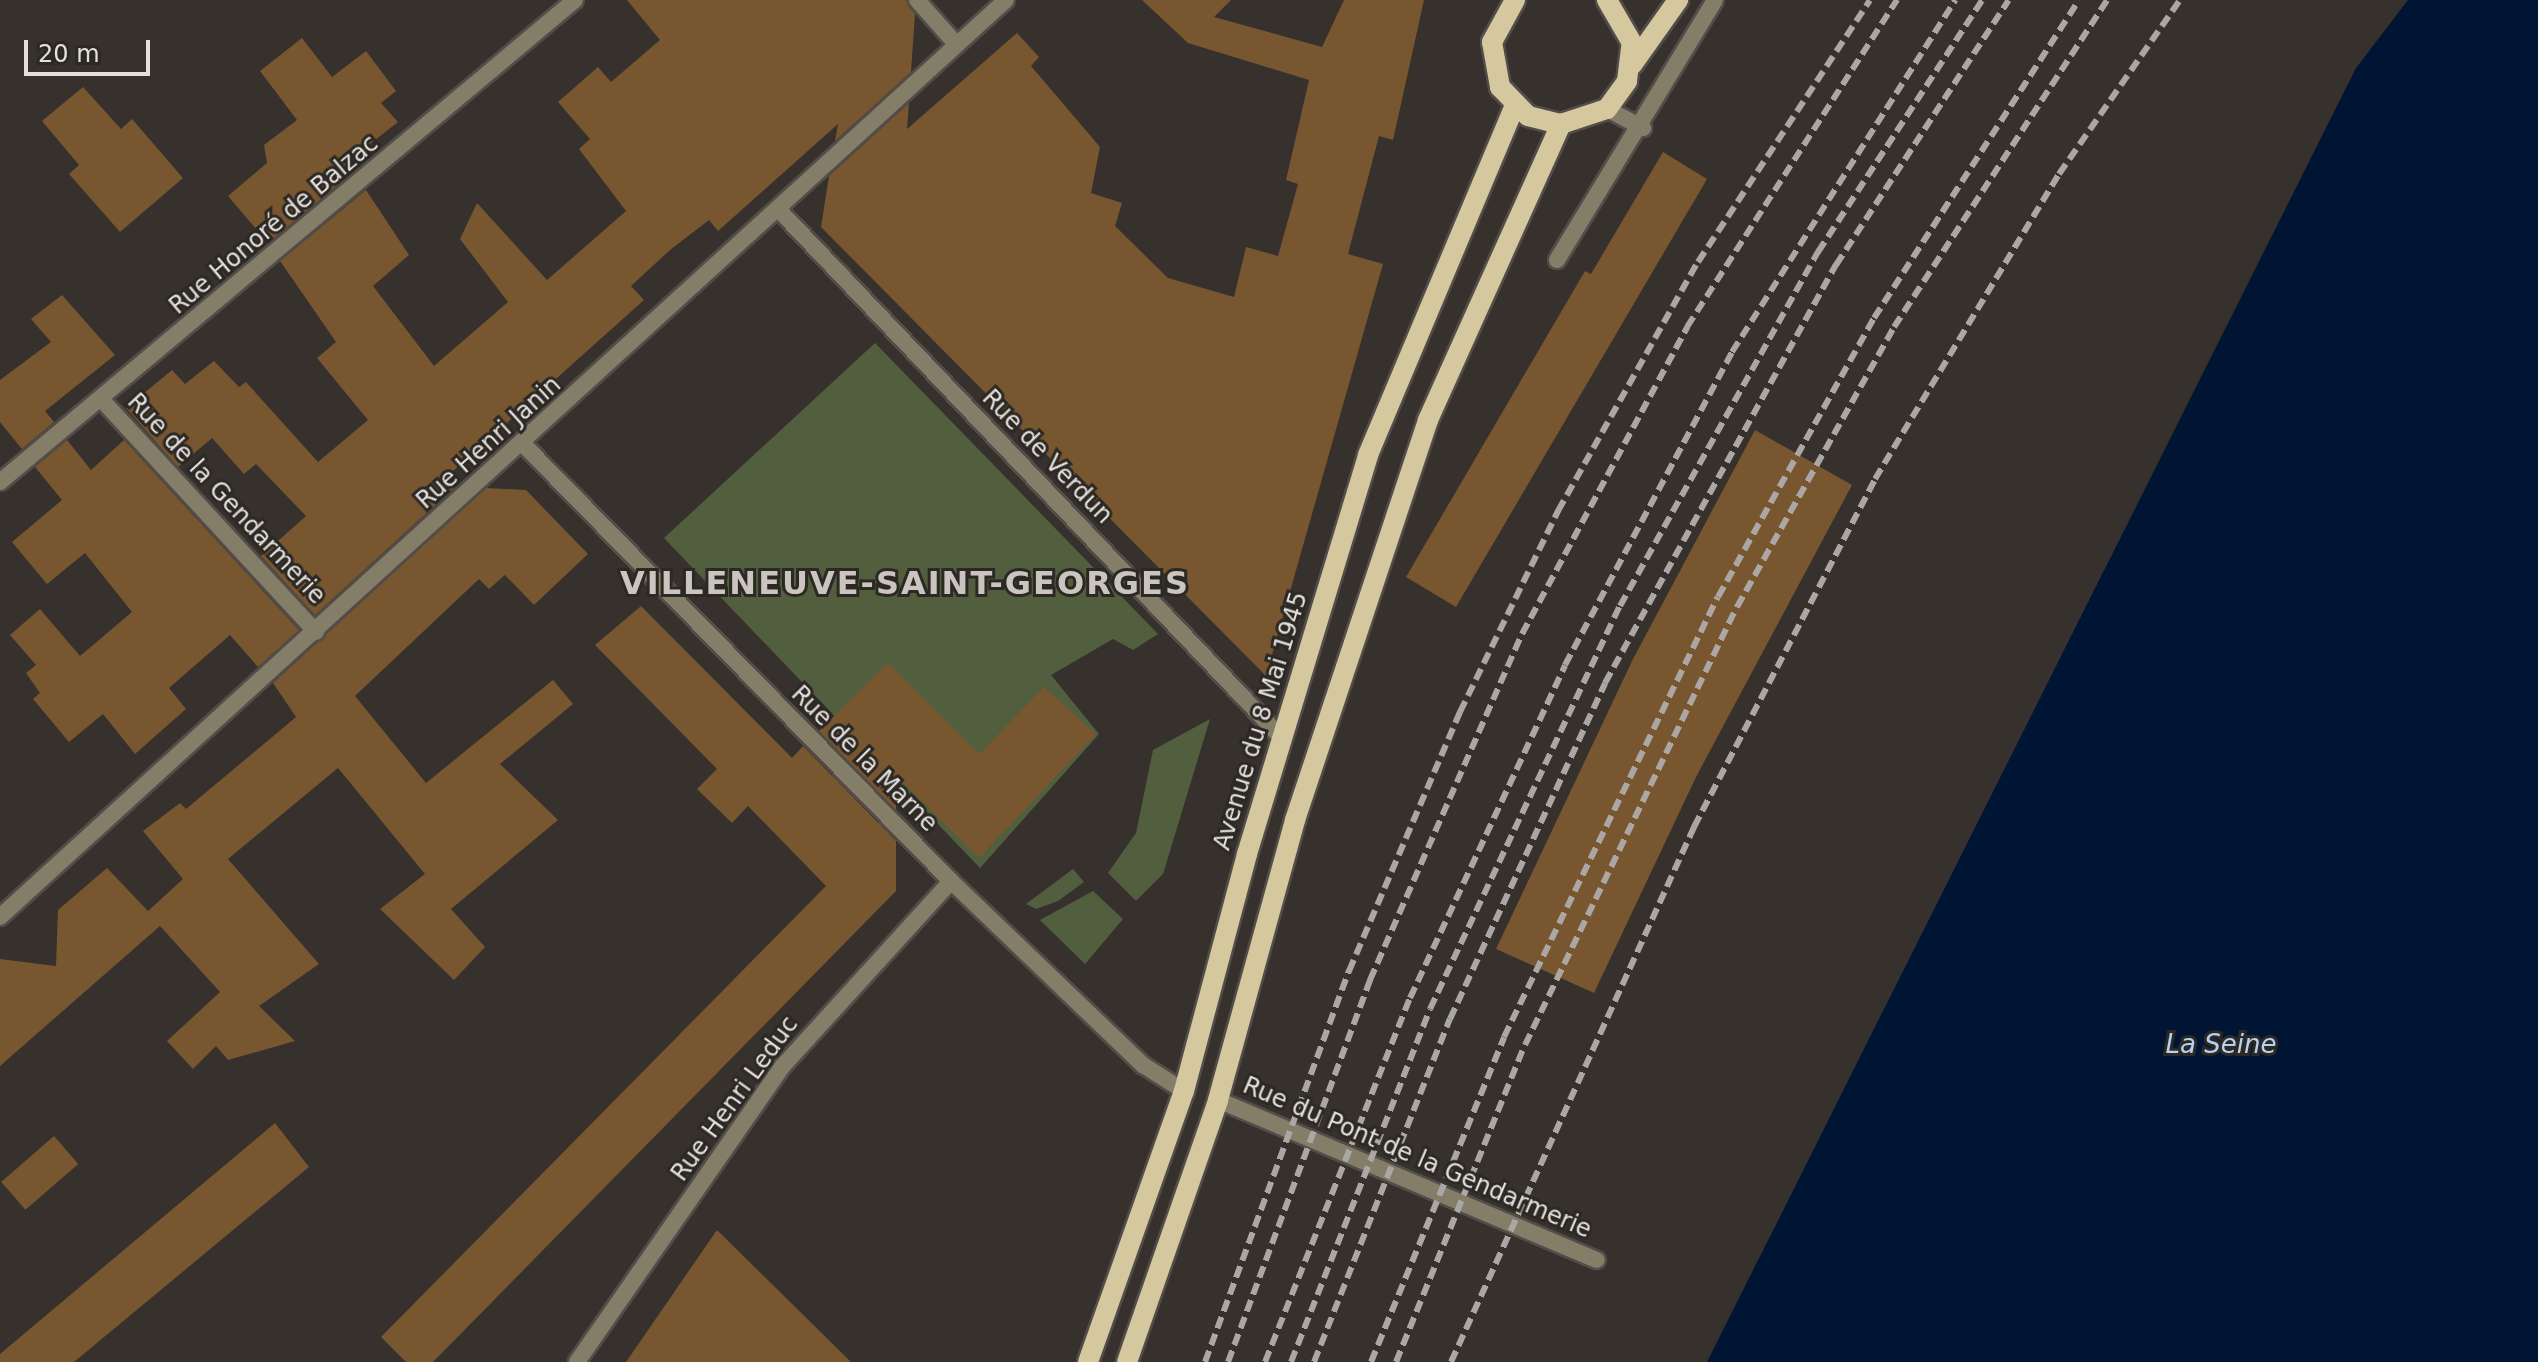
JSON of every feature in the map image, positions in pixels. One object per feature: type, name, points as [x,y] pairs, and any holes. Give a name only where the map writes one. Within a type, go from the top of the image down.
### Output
[{"type":"main road","points":[[1515,0],[1492,42],[1500,87],[1515,106],[1561,124],[1607,109],[1632,65],[1678,0]]},
{"type":"main road","points":[[1607,0],[1625,23],[1632,65]]},
{"type":"main road","name":"Avenue du 8 Mai 1945","points":[[1088,1362],[1184,1091],[1281,737],[1385,408],[1515,106]]},
{"type":"main road","points":[[1127,1362],[1218,1100],[1295,820],[1428,420],[1561,124]]},
{"type":"street","name":"Rue Honoré de Balzac","points":[[0,482],[575,0]]},
{"type":"street","points":[[917,0],[956,44]]},
{"type":"street","name":"Rue Henri Janin","points":[[0,917],[524,445],[1006,0]]},
{"type":"street","points":[[1557,260],[1643,128],[1715,0]]},
{"type":"street","points":[[1607,109],[1643,128]]},
{"type":"street","name":"Rue de Verdun","points":[[778,209],[1281,737]]},
{"type":"street","name":"Rue de la Gendarmerie","points":[[101,399],[316,632]]},
{"type":"street","name":"Rue de la Marne","points":[[524,445],[951,881],[1143,1065],[1184,1091]]},
{"type":"street","name":"Rue Henri Leduc","points":[[577,1362],[782,1067],[951,881]]},
{"type":"street","name":"Rue du Pont de la Gendarmerie","points":[[1218,1100],[1597,1260]]},
{"type":"green space","points":[[875,343],[1158,634],[1133,650],[1113,639],[1051,675],[1099,734],[980,868],[664,538]]},
{"type":"green space","points":[[1210,719],[1163,874],[1136,901],[1108,873],[1136,833],[1153,750]]},
{"type":"green space","points":[[1073,869],[1084,882],[1058,901],[1036,909],[1026,904]]},
{"type":"green space","points":[[1093,891],[1123,919],[1085,964],[1040,920]]},
{"type":"water","name":"La Seine","points":[[2408,0],[2538,0],[2538,1362],[1707,1362],[2356,68]]},
{"type":"building","points":[[627,0],[906,0],[915,14],[911,72],[835,141],[838,124],[718,231],[709,220],[670,250],[631,286],[644,300],[435,487],[455,487],[315,615],[261,556],[306,516],[256,464],[244,474],[212,438],[178,467],[126,408],[172,370],[185,384],[214,361],[239,387],[246,382],[318,462],[368,420],[317,358],[336,342],[280,261],[366,190],[409,255],[373,286],[434,366],[508,302],[460,239],[477,203],[547,280],[626,211],[579,149],[590,139],[558,102],[598,67],[611,82],[660,40]]},
{"type":"building","points":[[1142,0],[1231,0],[1214,17],[1322,47],[1344,0],[1424,0],[1393,140],[1379,136],[1348,254],[1383,264],[1266,676],[821,227],[829,176],[909,103],[907,129],[1017,33],[1039,57],[1031,66],[1100,147],[1091,193],[1122,203],[1115,226],[1168,278],[1234,297],[1246,247],[1278,256],[1298,184],[1286,180],[1309,80],[1188,43]]},
{"type":"building","points":[[302,38],[332,77],[366,51],[396,91],[381,103],[398,122],[347,162],[353,172],[268,243],[228,196],[267,163],[264,145],[297,120],[260,71]]},
{"type":"building","points":[[83,87],[121,129],[132,119],[183,178],[120,232],[69,174],[79,165],[42,121]]},
{"type":"building","points":[[1663,152],[1707,179],[1456,607],[1406,577],[1585,271],[1591,274]]},
{"type":"building","points":[[62,295],[115,355],[45,411],[54,422],[22,449],[0,422],[0,380],[51,342],[31,319]]},
{"type":"building","points":[[1755,430],[1852,485],[1696,777],[1594,993],[1496,949],[1633,659]]},
{"type":"building","points":[[67,440],[91,470],[124,440],[299,630],[258,667],[230,635],[169,688],[186,709],[135,754],[103,714],[69,742],[33,699],[40,693],[26,673],[36,665],[10,635],[40,609],[80,656],[132,612],[85,553],[47,584],[12,542],[62,500],[35,467]]},
{"type":"building","points":[[486,488],[526,490],[588,554],[534,605],[505,575],[489,589],[479,579],[355,696],[426,783],[553,680],[573,704],[500,764],[558,820],[451,909],[485,947],[454,980],[380,909],[425,874],[338,768],[228,859],[319,964],[259,1006],[295,1041],[228,1060],[216,1046],[193,1069],[167,1041],[220,992],[160,926],[0,1066],[0,959],[56,966],[58,910],[107,868],[148,911],[183,879],[143,831],[180,803],[186,809],[296,717],[273,683]]},
{"type":"building","points":[[641,606],[792,758],[803,746],[896,841],[896,891],[433,1362],[406,1362],[381,1337],[826,886],[748,806],[732,823],[697,789],[717,769],[595,645]]},
{"type":"building","points":[[888,663],[979,754],[1044,687],[1096,734],[979,858],[896,776],[896,810],[819,731]]},
{"type":"building","points":[[275,1123],[309,1167],[74,1362],[0,1362],[0,1354]]},
{"type":"building","points":[[54,1136],[78,1164],[25,1210],[1,1182]]},
{"type":"building","points":[[717,1230],[851,1362],[626,1362]]},
{"type":"railway","points":[[1205,1362],[1349,971],[1460,712],[1558,511],[1698,262],[1870,0]]},
{"type":"railway","points":[[1228,1362],[1370,980],[1522,634],[1687,327],[1897,0]]},
{"type":"railway","points":[[1265,1362],[1410,998],[1565,665],[1732,352],[1955,0]]},
{"type":"railway","points":[[1291,1362],[1430,1009],[1620,606],[1818,252],[1982,0]]},
{"type":"railway","points":[[1314,1362],[1450,1019],[1605,683],[1836,265],[2009,0]]},
{"type":"railway","points":[[1371,1362],[1504,1037],[1718,597],[1874,318],[2079,0]]},
{"type":"railway","points":[[1396,1362],[1525,1045],[1737,607],[1894,327],[2107,0]]},
{"type":"railway","points":[[1451,1362],[1694,827],[1875,479],[2059,174],[2180,0]]},
{"type":"district","name":"VILLENEUVE-SAINT-GEORGES","points":[[905,583]]}]
